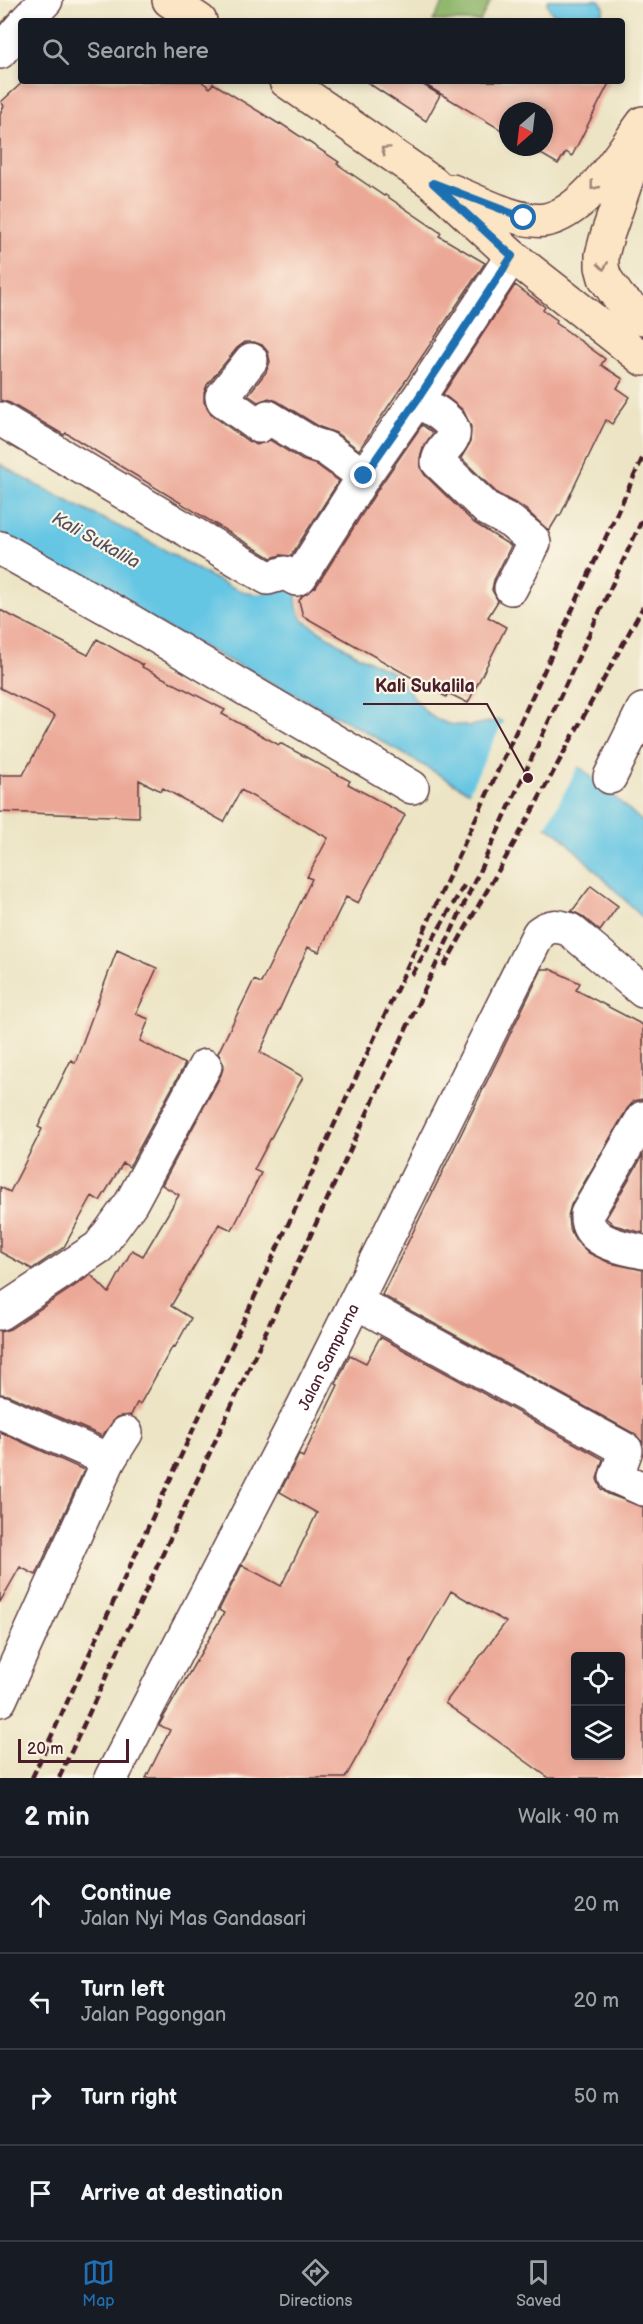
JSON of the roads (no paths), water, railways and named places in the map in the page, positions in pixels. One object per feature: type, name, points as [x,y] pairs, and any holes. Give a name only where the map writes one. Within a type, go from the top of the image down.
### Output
[{"type":"main road","points":[[169,0],[196,18]]},
{"type":"main road","points":[[290,84],[433,183],[512,256],[643,359]]},
{"type":"main road","points":[[433,183],[524,218],[544,220],[566,212],[587,195],[643,123]]},
{"type":"main road","points":[[643,130],[602,255],[602,267],[612,288],[619,298],[643,318]]},
{"type":"street","points":[[29,18],[46,0]]},
{"type":"street","points":[[0,52],[18,31]]},
{"type":"street","points":[[0,419],[268,578],[285,573],[296,579],[300,577],[364,476],[512,256]]},
{"type":"street","points":[[251,360],[222,397],[224,400],[259,426],[268,417],[312,444],[325,448],[364,476]]},
{"type":"street","points":[[417,400],[450,423],[454,429],[454,437],[439,457],[438,462],[488,509],[511,522],[533,540],[534,543],[511,588]]},
{"type":"street","points":[[0,548],[126,619],[412,787]]},
{"type":"street","points":[[610,777],[643,710]]},
{"type":"street","name":"Jalan Sampurna","points":[[111,1778],[356,1302],[460,1088],[539,933],[549,926],[559,926],[570,930],[643,991]]},
{"type":"street","points":[[0,1313],[99,1247],[131,1203],[205,1066]]},
{"type":"street","points":[[643,1118],[587,1214],[587,1223],[594,1234],[611,1244],[643,1252]]},
{"type":"street","points":[[356,1302],[626,1450],[616,1477],[643,1489]]},
{"type":"street","points":[[0,1412],[29,1423],[118,1447],[0,1700]]},
{"type":"water","points":[[548,0],[599,0],[604,7],[600,18],[569,18],[551,12],[547,4]]},
{"type":"water","points":[[0,464],[39,487],[159,547],[231,587],[254,594],[263,594],[287,581],[296,593],[297,608],[303,620],[355,654],[394,673],[426,712],[434,718],[448,724],[470,726],[499,720],[581,768],[643,822],[643,918],[557,832],[464,789],[361,729],[0,542]]},
{"type":"railway","points":[[32,1778],[643,457]]},
{"type":"railway","points":[[59,1778],[643,518]]},
{"type":"railway","points":[[444,966],[525,824],[643,607]]},
{"type":"railway","points":[[412,975],[466,882]]},
{"type":"place","name":"Kali Sukalila","points":[[528,778]]}]
